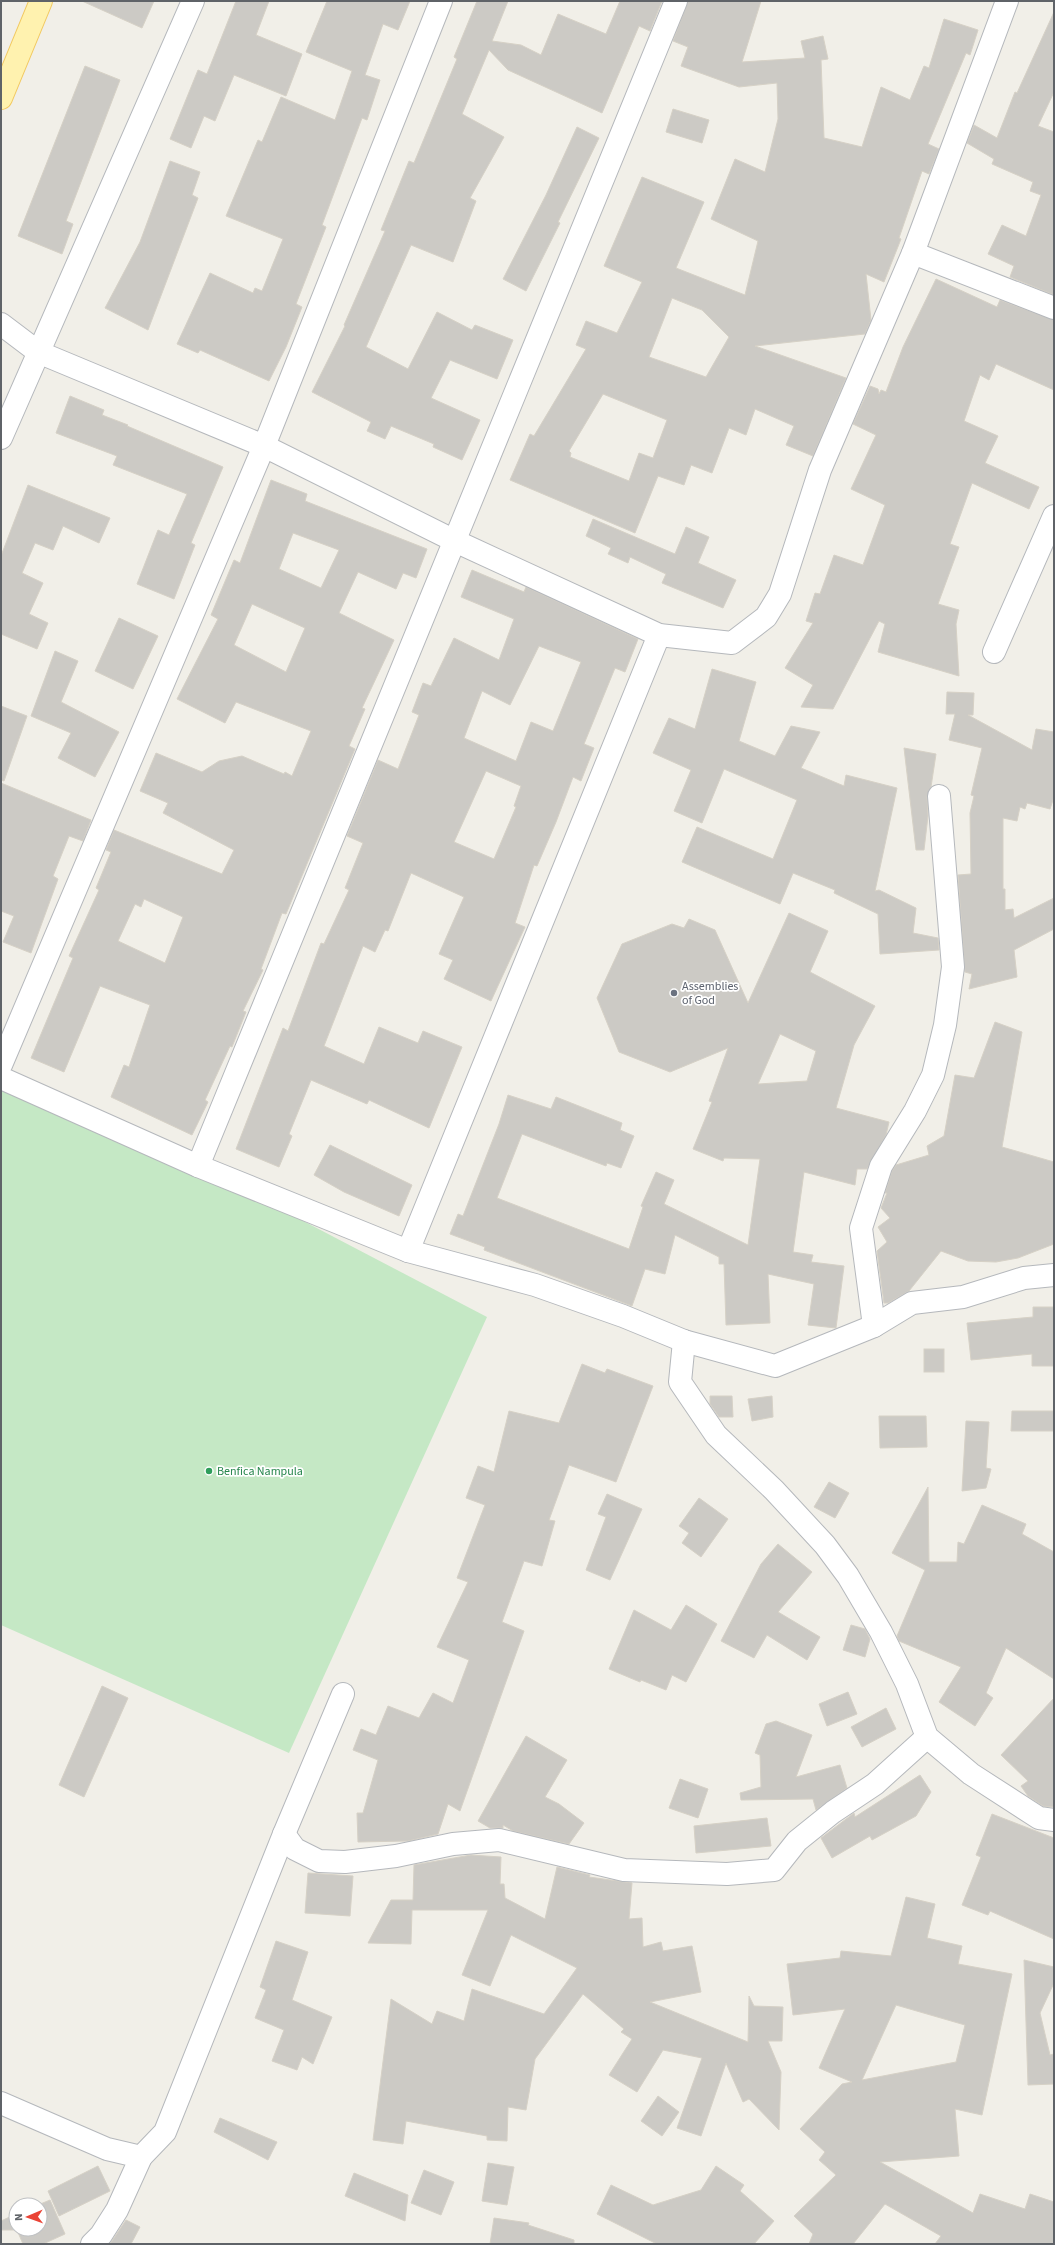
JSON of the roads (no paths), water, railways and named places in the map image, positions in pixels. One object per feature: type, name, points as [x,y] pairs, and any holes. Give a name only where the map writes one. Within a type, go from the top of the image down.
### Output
[{"type":"main road","points":[[1,98],[41,1]]},
{"type":"street","points":[[1,438],[193,1]]},
{"type":"street","points":[[1,1065],[264,446],[441,1]]},
{"type":"street","points":[[198,1166],[676,1]]},
{"type":"street","points":[[1,324],[38,352],[264,446],[455,541],[659,635],[732,642],[766,617],[780,594],[820,470],[913,253],[1007,1]]},
{"type":"street","points":[[913,253],[1054,308]]},
{"type":"street","points":[[994,652],[1054,516]]},
{"type":"street","points":[[408,1251],[659,635]]},
{"type":"street","points":[[874,1326],[860,1228],[881,1166],[915,1111],[933,1076],[945,1025],[953,967],[939,796]]},
{"type":"street","points":[[1,1078],[198,1166],[408,1251],[535,1285],[622,1316],[684,1341],[775,1366],[874,1326],[912,1303],[963,1297],[1024,1278],[1054,1275]]},
{"type":"street","points":[[684,1341],[680,1382],[716,1435],[774,1490],[825,1545],[848,1576],[907,1684],[927,1737],[971,1774],[1039,1818],[1054,1820]]},
{"type":"street","points":[[92,2244],[102,2235],[117,2210],[141,2157],[166,2132],[284,1834],[343,1694]]},
{"type":"street","points":[[284,1834],[296,1849],[319,1861],[345,1862],[396,1856],[453,1844],[499,1840],[624,1870],[727,1874],[774,1870],[797,1841],[833,1812],[875,1784],[927,1737]]},
{"type":"street","points":[[1,2103],[107,2149],[141,2157]]},
{"type":"place","name":"Assemblies of God","points":[[674,993]]},
{"type":"place","name":"Benfica Nampula","points":[[209,1471]]}]
